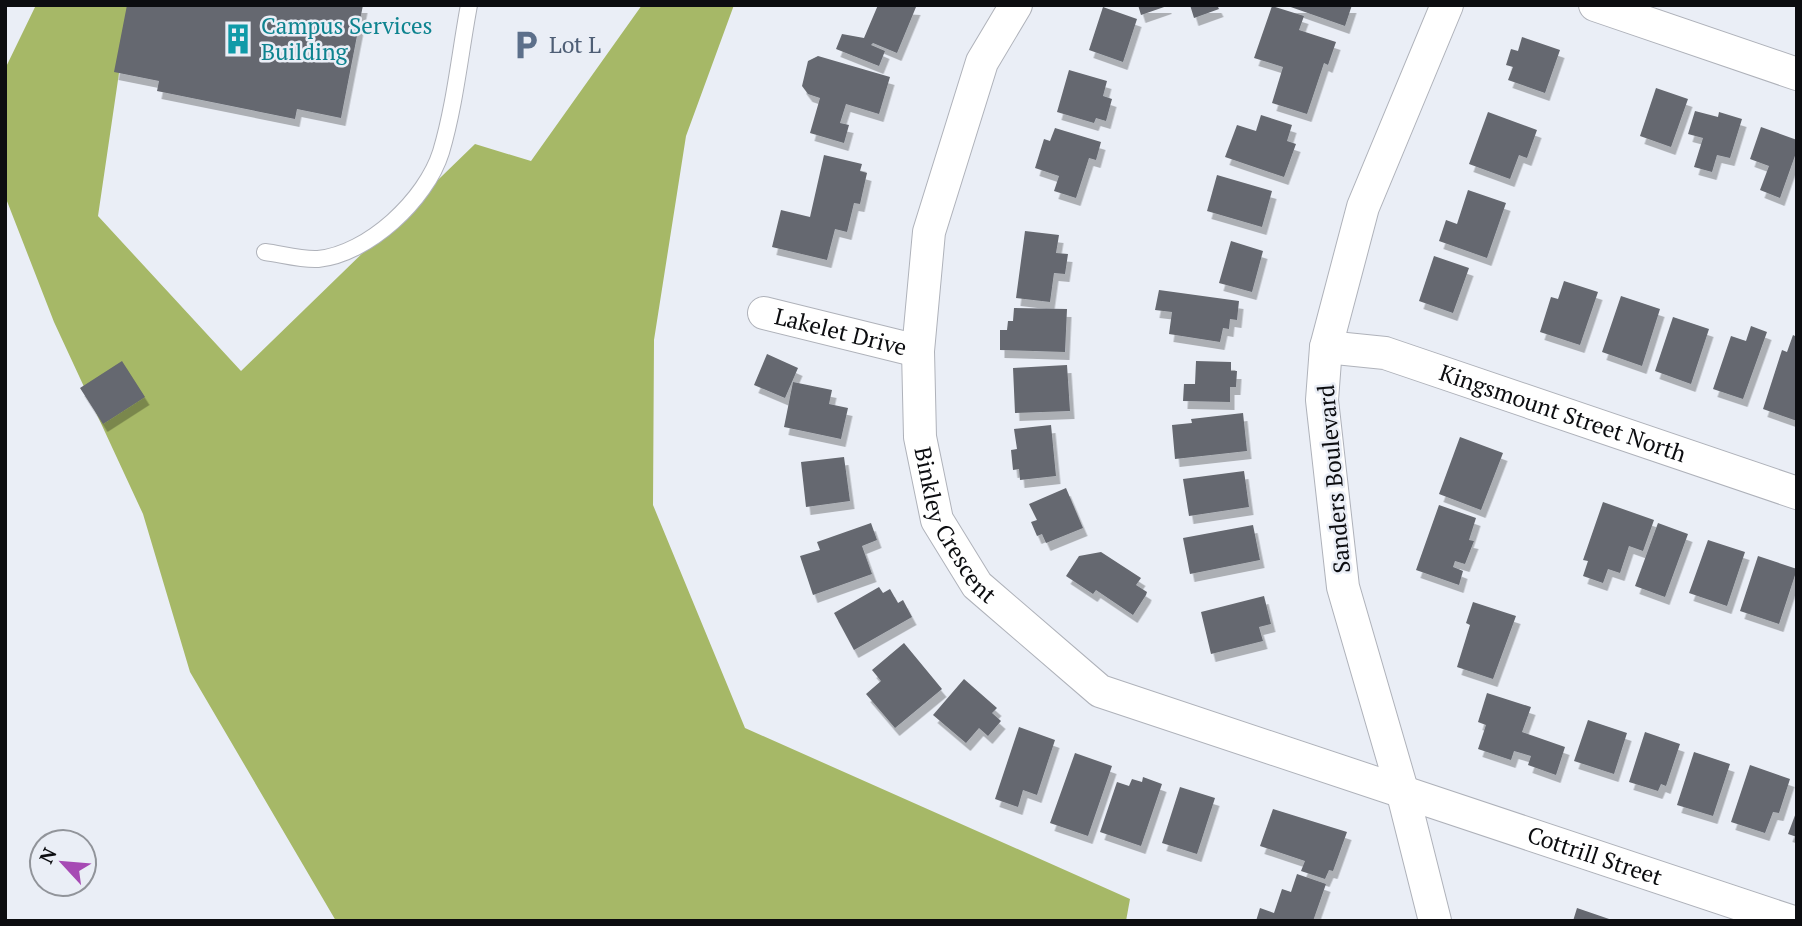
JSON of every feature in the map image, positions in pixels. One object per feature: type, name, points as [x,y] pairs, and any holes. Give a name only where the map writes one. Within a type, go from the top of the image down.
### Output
[{"type":"street","name":"Binkley Crescent","points":[[1016,5],[982,62],[929,232],[918,351],[920,437],[937,520],[977,585],[1100,691],[1402,790]]},
{"type":"street","name":"Sanders Boulevard","points":[[1435,921],[1402,790],[1343,587],[1322,400],[1326,347],[1363,207],[1447,5]]},
{"type":"street","points":[[1595,5],[1797,74]]},
{"type":"street","name":"Lakelet Drive","points":[[764,313],[918,351]]},
{"type":"street","name":"Kingsmount Street North","points":[[1326,347],[1385,353],[1797,493]]},
{"type":"street","name":"Cottrill Street","points":[[1402,790],[1790,921]]},
{"type":"lane","points":[[265,253],[317,259],[355,249],[393,223],[427,180],[441,153],[469,5]]},
{"type":"green space","points":[[36,5],[129,5],[98,216],[241,371],[475,144],[531,161],[642,5],[734,5],[686,136],[654,340],[653,505],[745,728],[1130,899],[1126,921],[336,921],[190,672],[143,514],[54,322],[5,196],[5,69]]},
{"type":"building","name":"Campus Services Building","points":[[127,5],[363,5],[341,118],[297,109],[295,119],[157,91],[159,81],[114,72]]},
{"type":"building","points":[[878,5],[916,7],[897,53],[873,43],[871,45],[885,51],[879,66],[836,49],[842,34],[864,38]]},
{"type":"building","points":[[1138,5],[1167,5],[1167,6],[1141,15]]},
{"type":"building","points":[[1190,5],[1217,5],[1219,9],[1194,18]]},
{"type":"building","points":[[1285,5],[1352,5],[1345,26]]},
{"type":"building","points":[[1272,6],[1304,16],[1299,30],[1336,42],[1328,65],[1324,63],[1307,114],[1272,103],[1283,67],[1254,58]]},
{"type":"building","points":[[1103,7],[1137,19],[1123,62],[1089,50]]},
{"type":"building","points":[[1522,37],[1560,50],[1545,93],[1508,80],[1513,67],[1506,65],[1511,49],[1518,51]]},
{"type":"building","points":[[818,56],[890,77],[879,114],[846,104],[840,123],[849,125],[844,143],[810,133],[820,98],[808,94],[802,86],[808,61]]},
{"type":"building","points":[[1069,70],[1107,81],[1103,96],[1112,99],[1106,121],[1096,118],[1094,123],[1057,112]]},
{"type":"building","points":[[1656,88],[1688,99],[1671,147],[1640,136]]},
{"type":"building","points":[[1695,111],[1718,117],[1719,112],[1742,119],[1730,158],[1717,155],[1712,172],[1694,167],[1703,138],[1688,134]]},
{"type":"building","points":[[1488,112],[1537,130],[1527,158],[1519,155],[1510,179],[1469,164]]},
{"type":"building","points":[[1261,115],[1292,125],[1287,141],[1296,144],[1284,177],[1225,157],[1237,125],[1256,131]]},
{"type":"building","points":[[1761,127],[1797,140],[1797,150],[1780,198],[1760,190],[1769,166],[1750,159]]},
{"type":"building","points":[[1055,128],[1101,142],[1096,160],[1089,158],[1076,198],[1054,191],[1059,176],[1035,168],[1044,139],[1050,141]]},
{"type":"building","points":[[824,155],[862,164],[860,171],[867,173],[860,204],[854,203],[847,232],[835,229],[827,260],[772,247],[781,210],[810,217]]},
{"type":"building","points":[[1217,175],[1272,191],[1262,227],[1207,211]]},
{"type":"building","points":[[1468,190],[1506,203],[1487,258],[1439,241],[1446,220],[1457,224]]},
{"type":"building","points":[[1025,231],[1059,235],[1056,253],[1068,254],[1065,274],[1054,273],[1050,302],[1016,298]]},
{"type":"building","points":[[1231,241],[1263,251],[1252,292],[1219,283]]},
{"type":"building","points":[[1434,256],[1469,268],[1453,313],[1419,301]]},
{"type":"building","points":[[1564,281],[1598,292],[1580,345],[1540,332],[1551,297],[1558,299]]},
{"type":"building","points":[[1159,290],[1239,301],[1237,320],[1230,319],[1229,329],[1223,328],[1220,342],[1169,334],[1172,312],[1155,310]]},
{"type":"building","points":[[1621,296],[1660,309],[1642,366],[1602,352]]},
{"type":"building","points":[[1014,308],[1067,309],[1065,352],[1000,350],[1000,330],[1007,330],[1008,321],[1013,321]]},
{"type":"building","points":[[1673,317],[1709,329],[1691,384],[1655,371]]},
{"type":"building","points":[[1751,326],[1767,332],[1743,399],[1713,389],[1731,336],[1746,341]]},
{"type":"building","points":[[1793,335],[1797,337],[1797,421],[1763,409],[1782,350],[1787,352]]},
{"type":"building","points":[[767,354],[798,368],[785,398],[754,385]]},
{"type":"building","points":[[122,361],[145,397],[103,424],[80,388]]},
{"type":"building","points":[[1196,361],[1231,362],[1231,371],[1237,371],[1236,387],[1230,387],[1230,402],[1183,401],[1184,384],[1195,384]]},
{"type":"building","points":[[1067,365],[1070,411],[1015,413],[1013,368]]},
{"type":"building","points":[[793,382],[832,390],[829,404],[848,408],[841,439],[784,427]]},
{"type":"building","points":[[1243,413],[1247,451],[1175,459],[1172,425],[1192,423],[1191,419]]},
{"type":"building","points":[[1051,425],[1056,476],[1020,480],[1019,469],[1013,470],[1011,450],[1017,449],[1014,429]]},
{"type":"building","points":[[1460,437],[1503,453],[1481,510],[1439,494]]},
{"type":"building","points":[[844,457],[850,501],[806,507],[801,462]]},
{"type":"building","points":[[1244,471],[1249,507],[1189,516],[1183,479]]},
{"type":"building","points":[[1066,488],[1083,528],[1046,543],[1042,534],[1037,536],[1031,522],[1037,520],[1029,504]]},
{"type":"building","points":[[1603,502],[1654,520],[1643,551],[1629,546],[1620,573],[1608,569],[1603,583],[1583,576],[1588,561],[1583,560]]},
{"type":"building","points":[[1439,505],[1476,518],[1469,540],[1474,541],[1465,564],[1455,561],[1453,567],[1463,571],[1459,585],[1416,570]]},
{"type":"building","points":[[871,523],[877,540],[862,546],[872,574],[813,595],[800,556],[820,550],[817,542]]},
{"type":"building","points":[[1658,523],[1688,534],[1665,597],[1635,586]]},
{"type":"building","points":[[1253,525],[1260,560],[1190,574],[1183,538]]},
{"type":"building","points":[[1708,540],[1745,552],[1727,606],[1689,593]]},
{"type":"building","points":[[1101,552],[1141,578],[1136,585],[1147,592],[1133,615],[1096,590],[1093,594],[1066,576],[1079,556]]},
{"type":"building","points":[[1758,556],[1797,569],[1779,624],[1740,611]]},
{"type":"building","points":[[879,587],[883,593],[890,589],[898,603],[903,600],[912,617],[854,650],[834,613]]},
{"type":"building","points":[[1264,596],[1271,624],[1259,627],[1263,641],[1211,654],[1201,612]]},
{"type":"building","points":[[1473,602],[1516,616],[1493,679],[1457,667],[1470,625],[1466,623]]},
{"type":"building","points":[[904,643],[942,689],[895,728],[866,694],[881,681],[872,670]]},
{"type":"building","points":[[964,679],[997,708],[992,713],[1001,721],[988,736],[979,728],[966,743],[933,715]]},
{"type":"building","points":[[1487,693],[1531,707],[1522,732],[1565,747],[1556,775],[1528,765],[1531,756],[1514,751],[1511,760],[1478,749],[1486,725],[1478,722]]},
{"type":"building","points":[[1588,720],[1627,733],[1614,774],[1574,761]]},
{"type":"building","points":[[1019,727],[1055,740],[1037,795],[1023,790],[1018,807],[995,799]]},
{"type":"building","points":[[1645,732],[1680,744],[1666,786],[1661,784],[1658,791],[1629,782]]},
{"type":"building","points":[[1694,752],[1730,764],[1713,816],[1677,805]]},
{"type":"building","points":[[1075,753],[1112,766],[1088,836],[1050,823]]},
{"type":"building","points":[[1750,765],[1790,779],[1779,813],[1773,812],[1765,833],[1731,822]]},
{"type":"building","points":[[1143,777],[1162,784],[1141,846],[1100,832],[1117,782],[1129,786],[1132,779],[1142,782]]},
{"type":"building","points":[[1180,787],[1215,798],[1197,854],[1162,843]]},
{"type":"building","points":[[1273,809],[1347,832],[1333,871],[1329,870],[1325,879],[1301,871],[1305,861],[1260,846]]},
{"type":"building","points":[[1797,810],[1797,837],[1788,834]]},
{"type":"building","points":[[1297,874],[1326,884],[1313,921],[1256,921],[1260,908],[1274,913],[1282,889],[1291,892]]},
{"type":"building","points":[[1577,908],[1612,920],[1612,921],[1573,921]]},
{"type":"place","name":"Campus Services Building","points":[[238,39]]},
{"type":"place","name":"Lot L","points":[[526,45]]}]
